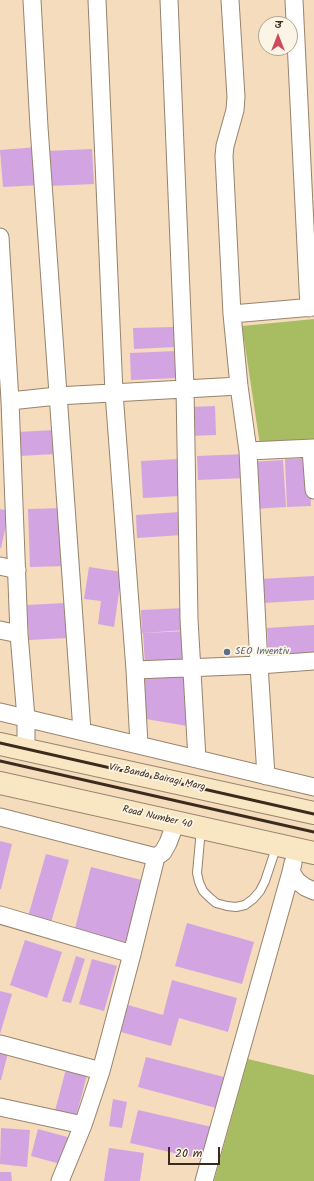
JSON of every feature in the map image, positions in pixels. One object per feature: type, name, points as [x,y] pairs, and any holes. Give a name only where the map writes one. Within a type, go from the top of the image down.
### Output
[{"type":"main road","name":"Vir Banda Bairagi Marg","points":[[0,744],[314,814]]},
{"type":"main road","name":"Road Number 40","points":[[0,783],[296,849]]},
{"type":"street","points":[[32,0],[38,127],[82,731]]},
{"type":"street","points":[[97,0],[114,393],[135,670],[139,745]]},
{"type":"street","points":[[169,0],[184,388],[189,619],[197,759]]},
{"type":"street","points":[[230,0],[236,97],[235,110],[225,146],[224,156],[232,314],[239,386],[248,451],[266,776]]},
{"type":"street","points":[[232,314],[311,308],[294,0]]},
{"type":"street","points":[[0,237],[3,325],[10,401],[7,504],[17,570],[19,634],[26,718],[26,750]]},
{"type":"street","points":[[10,401],[57,396],[239,386]]},
{"type":"street","points":[[248,451],[312,448],[314,490]]},
{"type":"street","points":[[0,566],[17,570]]},
{"type":"street","points":[[0,630],[19,634]]},
{"type":"street","points":[[135,670],[259,665],[314,661]]},
{"type":"street","points":[[0,712],[314,787]]},
{"type":"street","points":[[0,817],[156,857]]},
{"type":"street","points":[[60,1181],[83,1125],[101,1071],[156,857],[164,852],[176,822]]},
{"type":"street","points":[[204,1181],[291,872],[296,849]]},
{"type":"street","points":[[291,872],[297,881],[314,891]]},
{"type":"street","points":[[0,915],[132,954]]},
{"type":"street","points":[[0,1044],[101,1071]]},
{"type":"street","points":[[0,1107],[83,1125]]},
{"type":"lane","points":[[201,828],[197,868],[199,882],[203,891],[209,897],[216,903],[227,906],[236,907],[245,905],[253,899],[260,891],[264,881],[296,849]]},
{"type":"green space","points":[[314,319],[314,454],[260,445],[242,326]]},
{"type":"green space","points":[[248,1059],[314,1075],[314,1181],[214,1181]]},
{"type":"building","points":[[38,147],[41,185],[3,187],[0,150]]},
{"type":"building","points":[[92,149],[94,184],[49,186],[47,151]]},
{"type":"building","points":[[176,327],[176,347],[134,349],[133,328]]},
{"type":"building","points":[[176,351],[177,378],[131,380],[130,353]]},
{"type":"building","points":[[215,406],[216,435],[190,436],[189,407]]},
{"type":"building","points":[[54,430],[55,454],[19,456],[18,432]]},
{"type":"building","points":[[246,454],[247,478],[198,480],[197,456]]},
{"type":"building","points":[[309,458],[311,506],[287,507],[285,459]]},
{"type":"building","points":[[178,459],[180,496],[143,498],[141,461]]},
{"type":"building","points":[[283,460],[286,507],[254,509],[251,462]]},
{"type":"building","points":[[64,508],[66,566],[30,567],[28,509]]},
{"type":"building","points":[[0,509],[9,511],[1,548],[0,548]]},
{"type":"building","points":[[180,512],[182,535],[137,538],[136,515]]},
{"type":"building","points":[[89,567],[122,572],[114,627],[98,624],[101,601],[84,599]]},
{"type":"building","points":[[314,576],[314,600],[262,603],[260,579]]},
{"type":"building","points":[[65,603],[67,638],[29,640],[27,605]]},
{"type":"building","points":[[185,608],[186,630],[142,633],[141,610]]},
{"type":"building","points":[[314,625],[314,657],[269,660],[267,628]]},
{"type":"building","points":[[188,631],[190,661],[145,664],[143,633]]},
{"type":"building","points":[[190,672],[193,727],[146,719],[144,673]]},
{"type":"building","points":[[0,841],[12,844],[1,889],[0,889]]},
{"type":"building","points":[[46,854],[69,860],[50,926],[27,920]]},
{"type":"building","points":[[91,867],[149,882],[131,948],[74,932]]},
{"type":"building","points":[[187,923],[254,942],[242,984],[175,966]]},
{"type":"building","points":[[25,940],[62,952],[47,998],[10,985]]},
{"type":"building","points":[[76,956],[85,959],[71,1003],[62,1001]]},
{"type":"building","points":[[92,959],[117,966],[104,1011],[79,1004]]},
{"type":"building","points":[[172,980],[237,998],[228,1032],[179,1018],[171,1046],[121,1032],[128,1005],[163,1015]]},
{"type":"building","points":[[0,991],[12,994],[0,1034]]},
{"type":"building","points":[[0,1051],[8,1053],[1,1080],[0,1080]]},
{"type":"building","points":[[146,1057],[224,1077],[216,1108],[138,1087]]},
{"type":"building","points":[[66,1069],[87,1075],[76,1117],[55,1111]]},
{"type":"building","points":[[113,1099],[127,1102],[122,1128],[109,1126]]},
{"type":"building","points":[[138,1110],[212,1127],[205,1160],[130,1143]]},
{"type":"building","points":[[1,1128],[30,1130],[27,1167],[0,1164]]},
{"type":"building","points":[[38,1129],[71,1138],[64,1165],[31,1156]]},
{"type":"building","points":[[109,1148],[144,1153],[140,1181],[104,1181]]},
{"type":"building","points":[[0,1172],[11,1172],[12,1181],[0,1181]]},
{"type":"railway","points":[[0,743],[314,814]]},
{"type":"railway","points":[[0,761],[314,832]]},
{"type":"place","name":"SEO Inventiv","points":[[227,652]]}]
